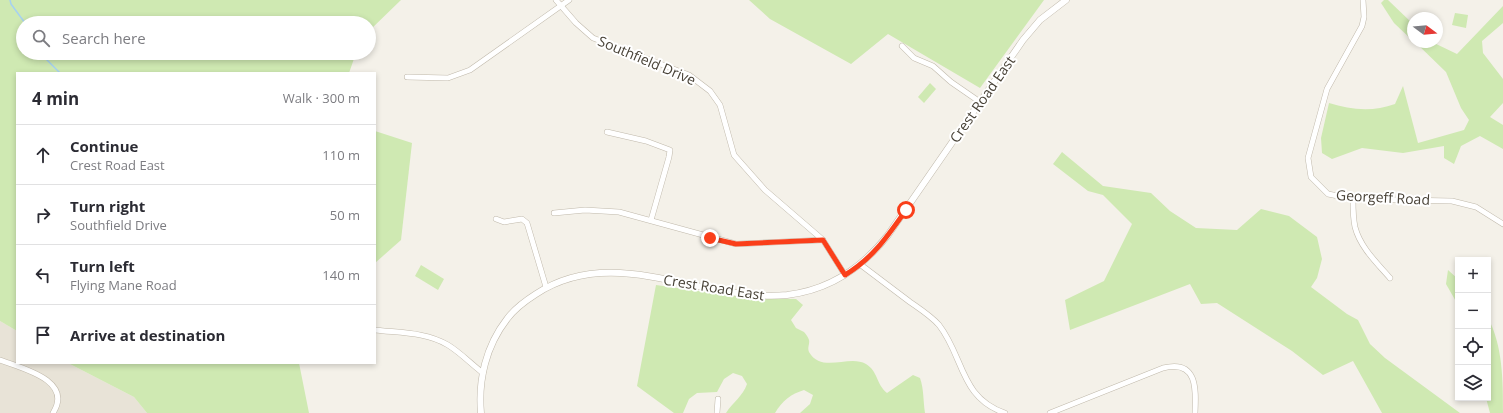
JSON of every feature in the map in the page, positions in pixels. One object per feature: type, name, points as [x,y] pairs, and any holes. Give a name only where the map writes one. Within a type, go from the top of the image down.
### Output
[{"type":"street","name":"Southfield Drive","points":[[556,0],[585,32],[594,38],[685,74],[704,84],[720,105],[734,155],[770,194],[823,240],[845,275]]},
{"type":"street","points":[[406,77],[448,78],[470,70],[569,0]]},
{"type":"street","name":"Crest Road East","points":[[481,413],[480,381],[489,350],[502,326],[522,304],[546,287],[581,274],[621,271],[714,289],[769,296],[818,288],[845,275],[861,265],[874,253],[888,235],[1022,40],[1040,20],[1066,0]]},
{"type":"street","name":"Georgeff Road","points":[[1363,0],[1364,17],[1362,26],[1327,89],[1308,158],[1311,177],[1328,194],[1352,199],[1452,201],[1476,207],[1503,224]]},
{"type":"street","points":[[902,46],[914,58],[933,66],[951,82],[980,102]]},
{"type":"street","points":[[607,132],[646,141],[670,150],[651,220]]},
{"type":"street","points":[[1352,199],[1355,227],[1362,243],[1370,255],[1390,278]]},
{"type":"street","points":[[554,213],[602,210],[651,220],[710,238],[736,244],[823,240]]},
{"type":"street","points":[[496,219],[504,222],[522,219],[527,223],[546,287]]},
{"type":"street","points":[[861,265],[932,318],[944,333],[963,376],[973,390],[983,402],[996,410],[1005,413]]},
{"type":"street","points":[[376,330],[403,333],[436,340],[449,346],[483,373]]},
{"type":"street","points":[[0,360],[46,378],[52,385],[57,395],[56,406],[53,413]]},
{"type":"street","points":[[1050,413],[1163,368],[1174,366],[1186,371],[1194,380],[1196,387],[1195,413]]},
{"type":"street","points":[[717,413],[718,399]]},
{"type":"shaded area","points":[[0,321],[16,330],[16,364],[70,364],[134,397],[147,413],[0,413]]},
{"type":"green space","points":[[0,0],[401,0],[376,24],[376,16],[16,16],[16,60],[354,60],[349,72],[16,72],[16,330],[0,321]]},
{"type":"green space","points":[[749,0],[1044,0],[980,88],[888,34],[851,64],[770,19]]},
{"type":"green space","points":[[1384,0],[1388,0],[1407,18],[1407,35],[1394,23],[1381,3]]},
{"type":"green space","points":[[1503,6],[1503,23],[1482,41],[1483,53],[1503,79],[1503,103],[1490,117],[1503,125],[1503,149],[1480,136],[1461,146],[1454,164],[1444,158],[1444,146],[1403,153],[1362,148],[1332,159],[1322,153],[1321,138],[1329,103],[1354,109],[1387,107],[1395,104],[1403,86],[1418,143],[1464,130],[1469,120],[1461,108],[1446,72],[1421,48],[1443,47],[1457,54]]},
{"type":"green space","points":[[1455,13],[1468,15],[1466,28],[1452,25]]},
{"type":"green space","points":[[930,83],[936,89],[924,103],[918,97]]},
{"type":"green space","points":[[376,131],[412,143],[401,240],[376,262]]},
{"type":"green space","points":[[1062,152],[1103,186],[1151,193],[1170,211],[1196,228],[1237,230],[1261,209],[1289,216],[1317,237],[1322,259],[1317,278],[1311,287],[1347,314],[1358,320],[1370,344],[1385,358],[1460,413],[1382,413],[1353,361],[1323,375],[1292,351],[1217,303],[1201,304],[1190,284],[1070,330],[1065,300],[1104,281],[1132,224],[1103,195],[1088,191],[1053,164]]},
{"type":"green space","points":[[421,265],[444,279],[438,290],[415,276]]},
{"type":"green space","points":[[1448,270],[1455,276],[1455,300],[1446,284]]},
{"type":"green space","points":[[656,285],[749,298],[796,299],[803,305],[791,320],[796,328],[804,332],[809,339],[808,350],[814,358],[821,362],[828,363],[852,361],[866,364],[873,370],[881,386],[887,393],[913,375],[920,378],[925,413],[800,413],[810,404],[813,395],[804,390],[787,398],[775,413],[726,413],[743,392],[747,384],[742,376],[733,373],[724,379],[717,392],[697,393],[689,399],[683,413],[674,413],[637,386]]},
{"type":"green space","points":[[1491,325],[1497,340],[1501,364],[1503,413],[1490,413],[1487,401],[1491,401]]},
{"type":"green space","points":[[70,364],[299,364],[309,413],[147,413],[134,397]]},
{"type":"waterway","points":[[10,0],[11,4],[20,16]]},
{"type":"waterway","points":[[47,60],[59,72]]},
{"type":"route","points":[[710,238],[736,244],[823,240],[845,275],[861,265],[874,253],[906,210]]}]
